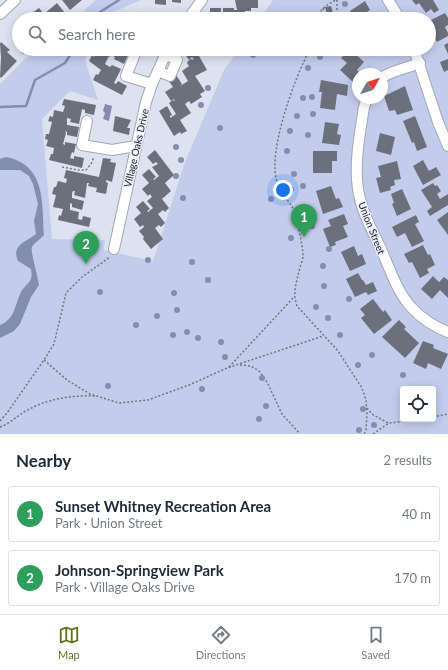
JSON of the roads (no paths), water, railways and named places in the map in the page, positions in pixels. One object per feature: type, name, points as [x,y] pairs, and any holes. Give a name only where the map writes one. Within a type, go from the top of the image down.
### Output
[{"type":"street","points":[[0,14],[15,0]]},
{"type":"street","points":[[193,12],[202,0]]},
{"type":"street","points":[[388,0],[396,12]]},
{"type":"street","points":[[134,56],[126,76],[152,84]]},
{"type":"street","name":"Village Oaks Drive","points":[[114,249],[146,102],[162,56]]},
{"type":"street","points":[[417,56],[438,122],[448,146]]},
{"type":"street","points":[[388,74],[420,63]]},
{"type":"street","name":"Union Street","points":[[365,104],[358,149],[358,188],[364,212],[405,300],[413,310],[425,319],[448,332]]},
{"type":"street","points":[[87,121],[82,144],[112,150],[136,146]]},
{"type":"waterway","points":[[100,12],[119,0]]},
{"type":"waterway","points":[[0,107],[26,106],[35,80],[65,63],[70,56]]},
{"type":"place","name":"Sunset Whitney Recreation Area","points":[[304,237]]},
{"type":"place","name":"Johnson-Springview Park","points":[[86,264]]}]
